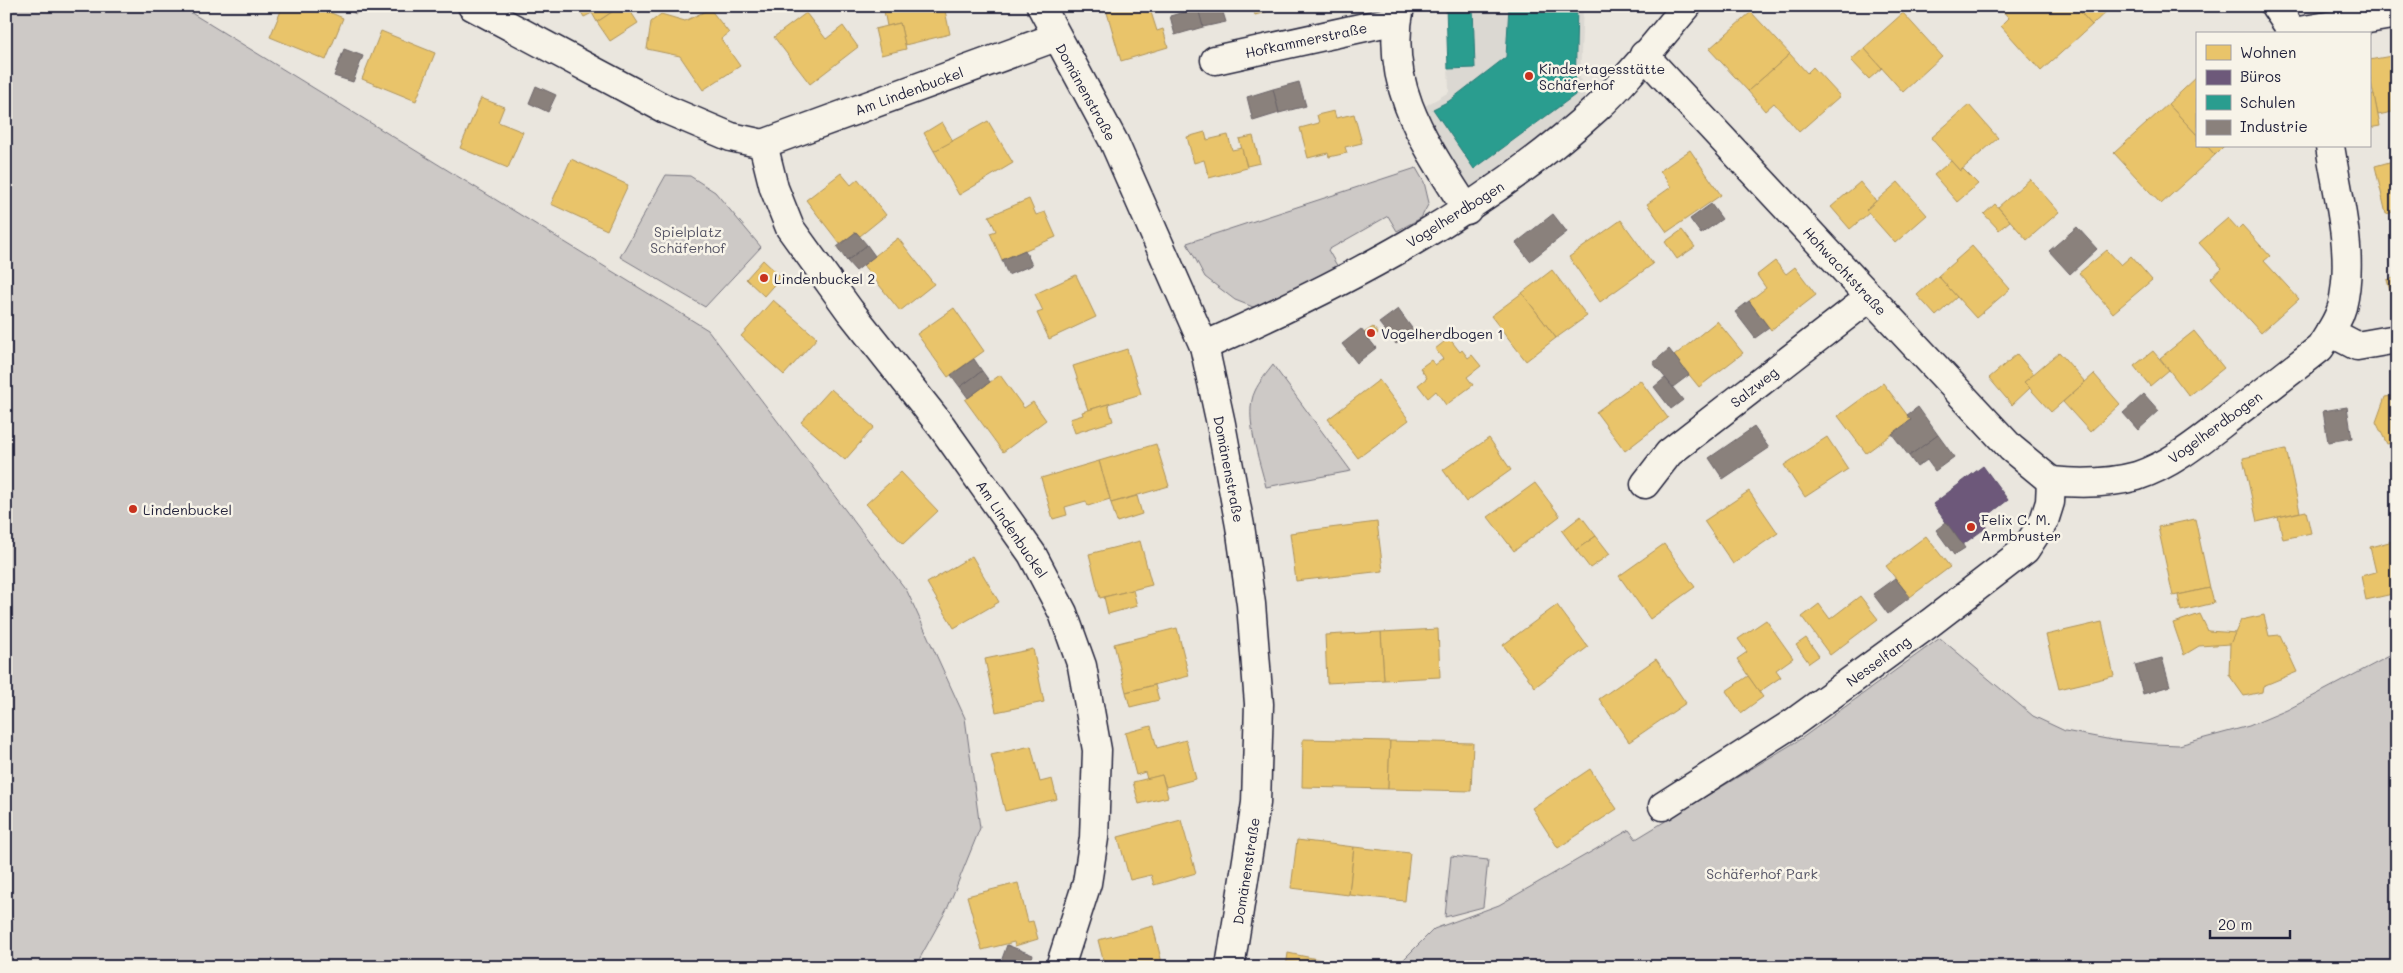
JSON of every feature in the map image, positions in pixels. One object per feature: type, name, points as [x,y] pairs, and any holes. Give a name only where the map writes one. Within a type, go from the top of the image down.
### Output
[{"type":"street","name":"Domänenstraße","points":[[1041,6],[1114,142],[1204,346],[1240,526],[1252,604],[1258,704],[1256,803],[1230,967]]},
{"type":"street","name":"Vogelherdbogen","points":[[1204,346],[1264,319],[1405,246],[1467,210],[1529,165],[1598,107],[1687,6]]},
{"type":"street","points":[[2275,6],[2292,32]]},
{"type":"street","points":[[491,10],[665,109],[731,137],[763,144]]},
{"type":"street","name":"Hofkammerstraße","points":[[1215,60],[1398,13],[1397,58],[1403,90],[1410,112],[1418,131],[1467,210]]},
{"type":"street","points":[[2298,32],[2397,14]]},
{"type":"street","name":"Am Lindenbuckel","points":[[1056,37],[763,144],[774,188],[790,228],[850,311],[942,427],[1032,554],[1063,612],[1082,666],[1097,750],[1094,838],[1088,874],[1060,967]]},
{"type":"street","name":"Hohwachtstraße","points":[[1644,55],[2011,448],[2051,481]]},
{"type":"street","name":"Vogelherdbogen","points":[[2051,481],[2080,484],[2103,483],[2138,475],[2172,460],[2320,348],[2342,309],[2347,280],[2345,239],[2330,148]]},
{"type":"street","name":"Salzweg","points":[[1645,484],[1669,452],[1869,298]]},
{"type":"street","points":[[2330,332],[2357,346],[2397,339]]},
{"type":"street","name":"Nesselfang","points":[[1663,806],[1793,723],[2026,550],[2044,521],[2050,502],[2051,481]]},
{"type":"shaded area","points":[[1446,6],[1583,6],[1580,78],[1586,101],[1464,200],[1413,113],[1449,92]]},
{"type":"green space","points":[[6,6],[180,6],[708,330],[907,591],[965,718],[980,828],[948,907],[915,967],[6,967]]},
{"type":"green space","points":[[1416,168],[1424,182],[1429,203],[1421,218],[1397,231],[1388,216],[1328,250],[1339,269],[1269,307],[1253,307],[1235,300],[1205,277],[1187,243]]},
{"type":"green space","name":"Spielplatz Schäferhof","points":[[666,175],[690,176],[715,192],[761,247],[705,307],[620,257]]},
{"type":"green space","points":[[1273,365],[1351,471],[1266,487],[1254,439],[1251,413],[1255,391]]},
{"type":"green space","name":"Schäferhof Park","points":[[1940,638],[2033,716],[2065,731],[2112,740],[2179,745],[2249,726],[2287,710],[2397,652],[2397,967],[1396,967],[1434,929],[1499,905],[1629,830],[1636,839],[1802,738]]},
{"type":"green space","points":[[1451,856],[1488,860],[1483,907],[1445,917]]},
{"type":"building: Wohnen","points":[[283,6],[315,6],[343,18],[326,60],[270,37]]},
{"type":"building: Wohnen","points":[[577,6],[621,6],[597,22],[592,13],[584,17]]},
{"type":"building: Wohnen","points":[[621,6],[627,6],[638,23],[610,41],[597,22]]},
{"type":"building: Wohnen","points":[[627,6],[640,6],[631,12]]},
{"type":"building: Wohnen","points":[[883,6],[944,6],[950,34],[905,45],[900,23],[887,26]]},
{"type":"building: Wohnen","points":[[1115,6],[1149,6],[1157,31],[1163,29],[1168,47],[1121,61],[1106,9]]},
{"type":"building: Wohnen","points":[[1252,6],[1287,6],[1255,15]]},
{"type":"building: Wohnen","points":[[1998,6],[2075,6],[2092,25],[2041,71],[2001,26],[2009,18]]},
{"type":"building: Wohnen","points":[[2075,6],[2112,6],[2092,25]]},
{"type":"building: Wohnen","points":[[710,9],[729,33],[721,39],[740,66],[703,90],[680,56],[647,49],[651,22],[661,14],[685,21]]},
{"type":"building: Wohnen","points":[[1751,12],[1790,54],[1748,91],[1709,49]]},
{"type":"building: Wohnen","points":[[806,13],[826,39],[843,26],[858,47],[810,84],[774,37]]},
{"type":"building: Wohnen","points":[[1903,13],[1942,56],[1903,92],[1864,48]]},
{"type":"building: Wohnen","points":[[900,23],[906,49],[881,55],[875,29]]},
{"type":"building: Wohnen","points":[[381,31],[435,53],[416,101],[362,79]]},
{"type":"building: Wohnen","points":[[1864,48],[1882,68],[1869,79],[1851,60]]},
{"type":"building: Wohnen","points":[[1790,54],[1807,73],[1813,67],[1840,96],[1799,132],[1774,103],[1765,111],[1748,91]]},
{"type":"building: Wohnen","points":[[2397,55],[2397,111],[2378,115],[2370,78],[2370,60]]},
{"type":"building: Wohnen","points":[[2196,78],[2196,134],[2168,104]]},
{"type":"building: Wohnen","points":[[2374,95],[2380,126],[2370,128],[2370,96]]},
{"type":"building: Wohnen","points":[[481,98],[504,107],[498,122],[523,132],[508,168],[460,148]]},
{"type":"building: Wohnen","points":[[2168,104],[2196,134],[2196,148],[2209,148],[2215,155],[2161,204],[2114,153]]},
{"type":"building: Wohnen","points":[[1969,105],[1998,138],[1960,171],[1931,138]]},
{"type":"building: Wohnen","points":[[1334,111],[1336,118],[1354,114],[1362,143],[1345,147],[1347,153],[1329,157],[1328,153],[1308,158],[1300,128],[1319,123],[1317,115]]},
{"type":"building: Wohnen","points":[[988,121],[1013,163],[959,195],[934,151]]},
{"type":"building: Wohnen","points":[[942,122],[953,141],[934,151],[924,133]]},
{"type":"building: Wohnen","points":[[1205,132],[1207,140],[1228,135],[1232,150],[1242,148],[1247,168],[1209,178],[1204,160],[1194,163],[1187,137]]},
{"type":"building: Wohnen","points":[[1253,136],[1260,163],[1247,166],[1239,139]]},
{"type":"building: Wohnen","points":[[2209,148],[2222,148],[2215,155]]},
{"type":"building: Wohnen","points":[[1690,150],[1721,195],[1667,232],[1647,204],[1671,187],[1660,171]]},
{"type":"building: Wohnen","points":[[571,159],[628,185],[607,230],[551,204]]},
{"type":"building: Wohnen","points":[[1951,161],[1960,171],[1963,169],[1978,184],[1957,202],[1934,175]]},
{"type":"building: Wohnen","points":[[2393,161],[2397,175],[2397,211],[2386,214],[2375,166]]},
{"type":"building: Wohnen","points":[[841,173],[851,185],[858,179],[886,215],[860,236],[856,232],[840,244],[806,200]]},
{"type":"building: Wohnen","points":[[2030,179],[2059,212],[2027,240],[1998,207]]},
{"type":"building: Wohnen","points":[[1860,182],[1876,201],[1866,210],[1869,213],[1850,229],[1831,207]]},
{"type":"building: Wohnen","points":[[1898,182],[1927,215],[1895,243],[1866,210]]},
{"type":"building: Wohnen","points":[[1029,199],[1036,215],[1045,212],[1056,237],[1002,260],[990,233],[996,231],[989,216]]},
{"type":"building: Wohnen","points":[[1995,204],[2010,221],[1999,230],[1984,214]]},
{"type":"building: Wohnen","points":[[2228,218],[2238,229],[2242,225],[2270,256],[2264,261],[2299,299],[2261,333],[2211,278],[2222,268],[2199,243]]},
{"type":"building: Wohnen","points":[[1621,220],[1653,264],[1600,302],[1569,257]]},
{"type":"building: Wohnen","points":[[1682,230],[1695,247],[1677,259],[1665,242]]},
{"type":"building: Wohnen","points":[[898,238],[934,284],[900,311],[863,265]]},
{"type":"building: Wohnen","points":[[1972,246],[2010,289],[1976,318],[1938,276]]},
{"type":"building: Wohnen","points":[[2107,250],[2121,265],[2131,256],[2152,280],[2113,313],[2079,273]]},
{"type":"building: Wohnen","name":"Lindenbuckel 2","points":[[763,260],[781,277],[764,296],[746,279]]},
{"type":"building: Wohnen","points":[[1775,261],[1786,274],[1795,267],[1816,295],[1771,330],[1749,301],[1766,288],[1757,275]]},
{"type":"building: Wohnen","points":[[1552,270],[1587,316],[1556,338],[1522,293]]},
{"type":"building: Wohnen","points":[[1076,275],[1096,317],[1049,339],[1037,313],[1043,311],[1035,294]]},
{"type":"building: Wohnen","points":[[1938,276],[1957,297],[1936,316],[1917,295]]},
{"type":"building: Wohnen","points":[[2397,277],[2397,308],[2395,309],[2387,280]]},
{"type":"building: Wohnen","points":[[1522,293],[1556,338],[1526,361],[1491,316]]},
{"type":"building: Wohnen","points":[[773,300],[817,338],[784,375],[741,336]]},
{"type":"building: Wohnen","points":[[954,308],[984,351],[948,377],[917,334]]},
{"type":"building: Wohnen","points":[[1717,321],[1743,353],[1699,387],[1674,356]]},
{"type":"building: Wohnen","name":"Vogelherdbogen 1","points":[[1373,327],[1378,333],[1370,340],[1364,333]]},
{"type":"building: Wohnen","points":[[2194,331],[2224,368],[2189,396],[2160,358]]},
{"type":"building: Wohnen","points":[[1449,338],[1460,352],[1462,350],[1468,358],[1472,355],[1481,366],[1467,377],[1473,385],[1446,405],[1436,391],[1428,398],[1418,385],[1427,378],[1420,368],[1431,360],[1435,365],[1443,359],[1435,349]]},
{"type":"building: Wohnen","points":[[1127,349],[1141,394],[1088,410],[1073,366]]},
{"type":"building: Wohnen","points":[[2153,351],[2169,370],[2150,386],[2134,366]]},
{"type":"building: Wohnen","points":[[2059,352],[2085,382],[2051,412],[2024,382]]},
{"type":"building: Wohnen","points":[[2017,354],[2034,374],[2024,382],[2030,388],[2012,405],[1989,378]]},
{"type":"building: Wohnen","points":[[2094,374],[2120,404],[2090,432],[2063,402]]},
{"type":"building: Wohnen","points":[[1000,375],[1024,408],[1033,402],[1046,420],[1003,452],[965,400]]},
{"type":"building: Wohnen","points":[[1379,380],[1409,420],[1358,458],[1328,419]]},
{"type":"building: Wohnen","points":[[1640,380],[1668,418],[1625,451],[1596,412]]},
{"type":"building: Wohnen","points":[[1883,383],[1911,420],[1866,453],[1838,416]]},
{"type":"building: Wohnen","points":[[831,389],[874,427],[845,460],[801,422]]},
{"type":"building: Wohnen","points":[[2397,395],[2397,442],[2387,444],[2376,422],[2385,397]]},
{"type":"building: Wohnen","points":[[1108,404],[1113,421],[1075,433],[1070,419],[1083,415],[1082,412]]},
{"type":"building: Wohnen","points":[[1827,437],[1848,469],[1805,497],[1784,465]]},
{"type":"building: Wohnen","points":[[1489,438],[1511,470],[1466,502],[1443,470]]},
{"type":"building: Wohnen","points":[[1156,444],[1169,486],[1111,503],[1099,461]]},
{"type":"building: Wohnen","points":[[2286,449],[2300,512],[2257,522],[2243,458]]},
{"type":"building: Wohnen","points":[[1099,461],[1110,499],[1088,506],[1086,501],[1065,507],[1067,515],[1053,519],[1041,478]]},
{"type":"building: Wohnen","points":[[901,472],[938,511],[903,544],[866,504]]},
{"type":"building: Wohnen","points":[[1535,483],[1560,516],[1514,551],[1488,517]]},
{"type":"building: Wohnen","points":[[1749,491],[1778,533],[1733,564],[1704,521]]},
{"type":"building: Wohnen","points":[[1137,496],[1142,514],[1117,522],[1111,503]]},
{"type":"building: Wohnen","points":[[2306,511],[2311,533],[2283,539],[2278,517]]},
{"type":"building: Wohnen","points":[[1581,516],[1596,536],[1576,550],[1562,531]]},
{"type":"building: Wohnen","points":[[2195,519],[2210,588],[2173,596],[2158,527]]},
{"type":"building: Wohnen","points":[[1377,522],[1383,571],[1296,581],[1290,533]]},
{"type":"building: Wohnen","points":[[1596,536],[1610,554],[1590,568],[1576,550]]},
{"type":"building: Wohnen","points":[[1926,536],[1950,567],[1910,597],[1886,566]]},
{"type":"building: Wohnen","points":[[2397,540],[2397,593],[2366,600],[2361,576],[2376,572],[2370,547]]},
{"type":"building: Wohnen","points":[[1140,541],[1152,585],[1100,598],[1089,554]]},
{"type":"building: Wohnen","points":[[1664,544],[1695,587],[1650,619],[1619,576]]},
{"type":"building: Wohnen","points":[[972,556],[999,602],[954,628],[927,583]]},
{"type":"building: Wohnen","points":[[2210,588],[2214,603],[2181,611],[2178,595]]},
{"type":"building: Wohnen","points":[[1133,590],[1137,606],[1108,614],[1104,597]]},
{"type":"building: Wohnen","points":[[1860,596],[1878,619],[1830,655],[1802,617],[1819,604],[1830,619]]},
{"type":"building: Wohnen","points":[[1557,605],[1588,647],[1535,687],[1503,645]]},
{"type":"building: Wohnen","points":[[2200,614],[2208,631],[2237,633],[2230,644],[2199,646],[2184,655],[2173,623]]},
{"type":"building: Wohnen","points":[[2264,615],[2269,636],[2280,635],[2297,672],[2263,686],[2262,692],[2244,696],[2229,675],[2230,644],[2241,620]]},
{"type":"building: Wohnen","points":[[1766,620],[1793,658],[1776,670],[1781,677],[1759,692],[1737,659],[1747,652],[1738,639]]},
{"type":"building: Wohnen","points":[[2102,622],[2114,676],[2059,689],[2046,635]]},
{"type":"building: Wohnen","points":[[1177,628],[1189,676],[1126,692],[1114,644]]},
{"type":"building: Wohnen","points":[[1438,629],[1440,677],[1384,680],[1381,632]]},
{"type":"building: Wohnen","points":[[1381,632],[1384,680],[1327,683],[1325,635]]},
{"type":"building: Wohnen","points":[[1806,638],[1819,656],[1809,663],[1796,645]]},
{"type":"building: Wohnen","points":[[1033,649],[1044,702],[996,712],[985,659]]},
{"type":"building: Wohnen","points":[[1656,659],[1686,703],[1629,742],[1599,699]]},
{"type":"building: Wohnen","points":[[1748,676],[1763,697],[1741,713],[1726,691]]},
{"type":"building: Wohnen","points":[[1155,685],[1159,700],[1130,707],[1126,692]]},
{"type":"building: Wohnen","points":[[1151,726],[1157,748],[1186,740],[1196,779],[1166,787],[1162,775],[1147,779],[1145,772],[1136,775],[1125,733]]},
{"type":"building: Wohnen","points":[[1303,739],[1390,741],[1388,789],[1302,787]]},
{"type":"building: Wohnen","points":[[1390,741],[1473,743],[1471,791],[1388,789]]},
{"type":"building: Wohnen","points":[[1031,746],[1040,782],[1052,779],[1057,799],[1005,811],[991,755]]},
{"type":"building: Wohnen","points":[[1590,769],[1617,809],[1558,848],[1532,808]]},
{"type":"building: Wohnen","points":[[1162,775],[1168,797],[1139,804],[1133,782]]},
{"type":"building: Wohnen","points":[[1181,820],[1196,873],[1154,885],[1151,875],[1130,880],[1118,837]]},
{"type":"building: Wohnen","points":[[1297,840],[1354,847],[1349,895],[1291,888]]},
{"type":"building: Wohnen","points":[[1354,847],[1410,853],[1405,901],[1349,895]]},
{"type":"building: Wohnen","points":[[1018,883],[1028,922],[1033,921],[1038,939],[1015,946],[1014,942],[982,950],[967,896]]},
{"type":"building: Wohnen","points":[[1153,926],[1163,967],[1105,967],[1098,940]]},
{"type":"building: Wohnen","points":[[1288,953],[1322,960],[1321,967],[1286,967]]},
{"type":"building: Büros","points":[[1983,466],[2008,500],[1982,520],[1987,527],[1962,545],[1933,504]]},
{"type":"building: Schulen","points":[[1446,6],[1473,6],[1475,68],[1448,69]]},
{"type":"building: Schulen","name":"Kindertagesstätte Schäferhof","points":[[1509,6],[1577,6],[1575,95],[1474,169],[1433,109],[1449,101],[1506,57]]},
{"type":"building: Industrie","points":[[342,6],[360,6],[356,14]]},
{"type":"building: Industrie","points":[[1197,6],[1221,6],[1226,22],[1203,27]]},
{"type":"building: Industrie","points":[[1198,8],[1203,27],[1175,35],[1170,16]]},
{"type":"building: Industrie","points":[[344,49],[363,56],[353,82],[334,76]]},
{"type":"building: Industrie","points":[[1299,82],[1306,106],[1279,113],[1273,89]]},
{"type":"building: Industrie","points":[[536,86],[556,95],[548,112],[529,103]]},
{"type":"building: Industrie","points":[[1273,89],[1279,113],[1253,121],[1247,97]]},
{"type":"building: Industrie","points":[[1711,204],[1722,219],[1701,234],[1690,219]]},
{"type":"building: Industrie","points":[[1553,214],[1567,232],[1530,261],[1516,243]]},
{"type":"building: Industrie","points":[[2077,227],[2097,249],[2070,274],[2049,251]]},
{"type":"building: Industrie","points":[[856,232],[867,245],[847,261],[837,247]]},
{"type":"building: Industrie","points":[[867,245],[875,256],[856,271],[847,261]]},
{"type":"building: Industrie","points":[[1025,250],[1032,265],[1008,275],[1002,260]]},
{"type":"building: Industrie","points":[[1749,301],[1769,328],[1755,338],[1735,312]]},
{"type":"building: Industrie","points":[[1398,309],[1414,331],[1396,344],[1379,323]]},
{"type":"building: Industrie","points":[[1361,329],[1376,348],[1357,363],[1342,344]]},
{"type":"building: Industrie","points":[[1669,349],[1689,375],[1673,387],[1653,363]]},
{"type":"building: Industrie","points":[[974,359],[982,371],[960,387],[951,375]]},
{"type":"building: Industrie","points":[[982,371],[990,382],[968,398],[960,387]]},
{"type":"building: Industrie","points":[[1665,378],[1683,400],[1671,409],[1654,387]]},
{"type":"building: Industrie","points":[[2144,394],[2159,411],[2138,430],[2123,413]]},
{"type":"building: Industrie","points":[[1918,407],[1938,435],[1909,456],[1892,434],[1911,420],[1907,415]]},
{"type":"building: Industrie","points":[[2347,407],[2352,438],[2328,442],[2323,411]]},
{"type":"building: Industrie","points":[[1754,427],[1769,448],[1723,479],[1709,458]]},
{"type":"building: Industrie","points":[[1938,435],[1954,457],[1935,471],[1927,460],[1917,467],[1909,456]]},
{"type":"building: Industrie","points":[[1946,522],[1965,548],[1954,555],[1936,530]]},
{"type":"building: Industrie","points":[[1895,578],[1910,597],[1888,614],[1873,594]]},
{"type":"building: Industrie","points":[[2162,658],[2170,686],[2143,694],[2135,665]]},
{"type":"building: Industrie","points":[[1007,945],[1033,955],[1028,967],[999,967]]},
{"type":"place","name":"Kindertagesstätte Schäferhof","points":[[1529,76]]},
{"type":"place","name":"Lindenbuckel 2","points":[[764,278]]},
{"type":"place","name":"Vogelherdbogen 1","points":[[1371,333]]},
{"type":"place","name":"Lindenbuckel","points":[[133,509]]},
{"type":"place","name":"Felix C. M. Armbruster","points":[[1971,527]]}]
